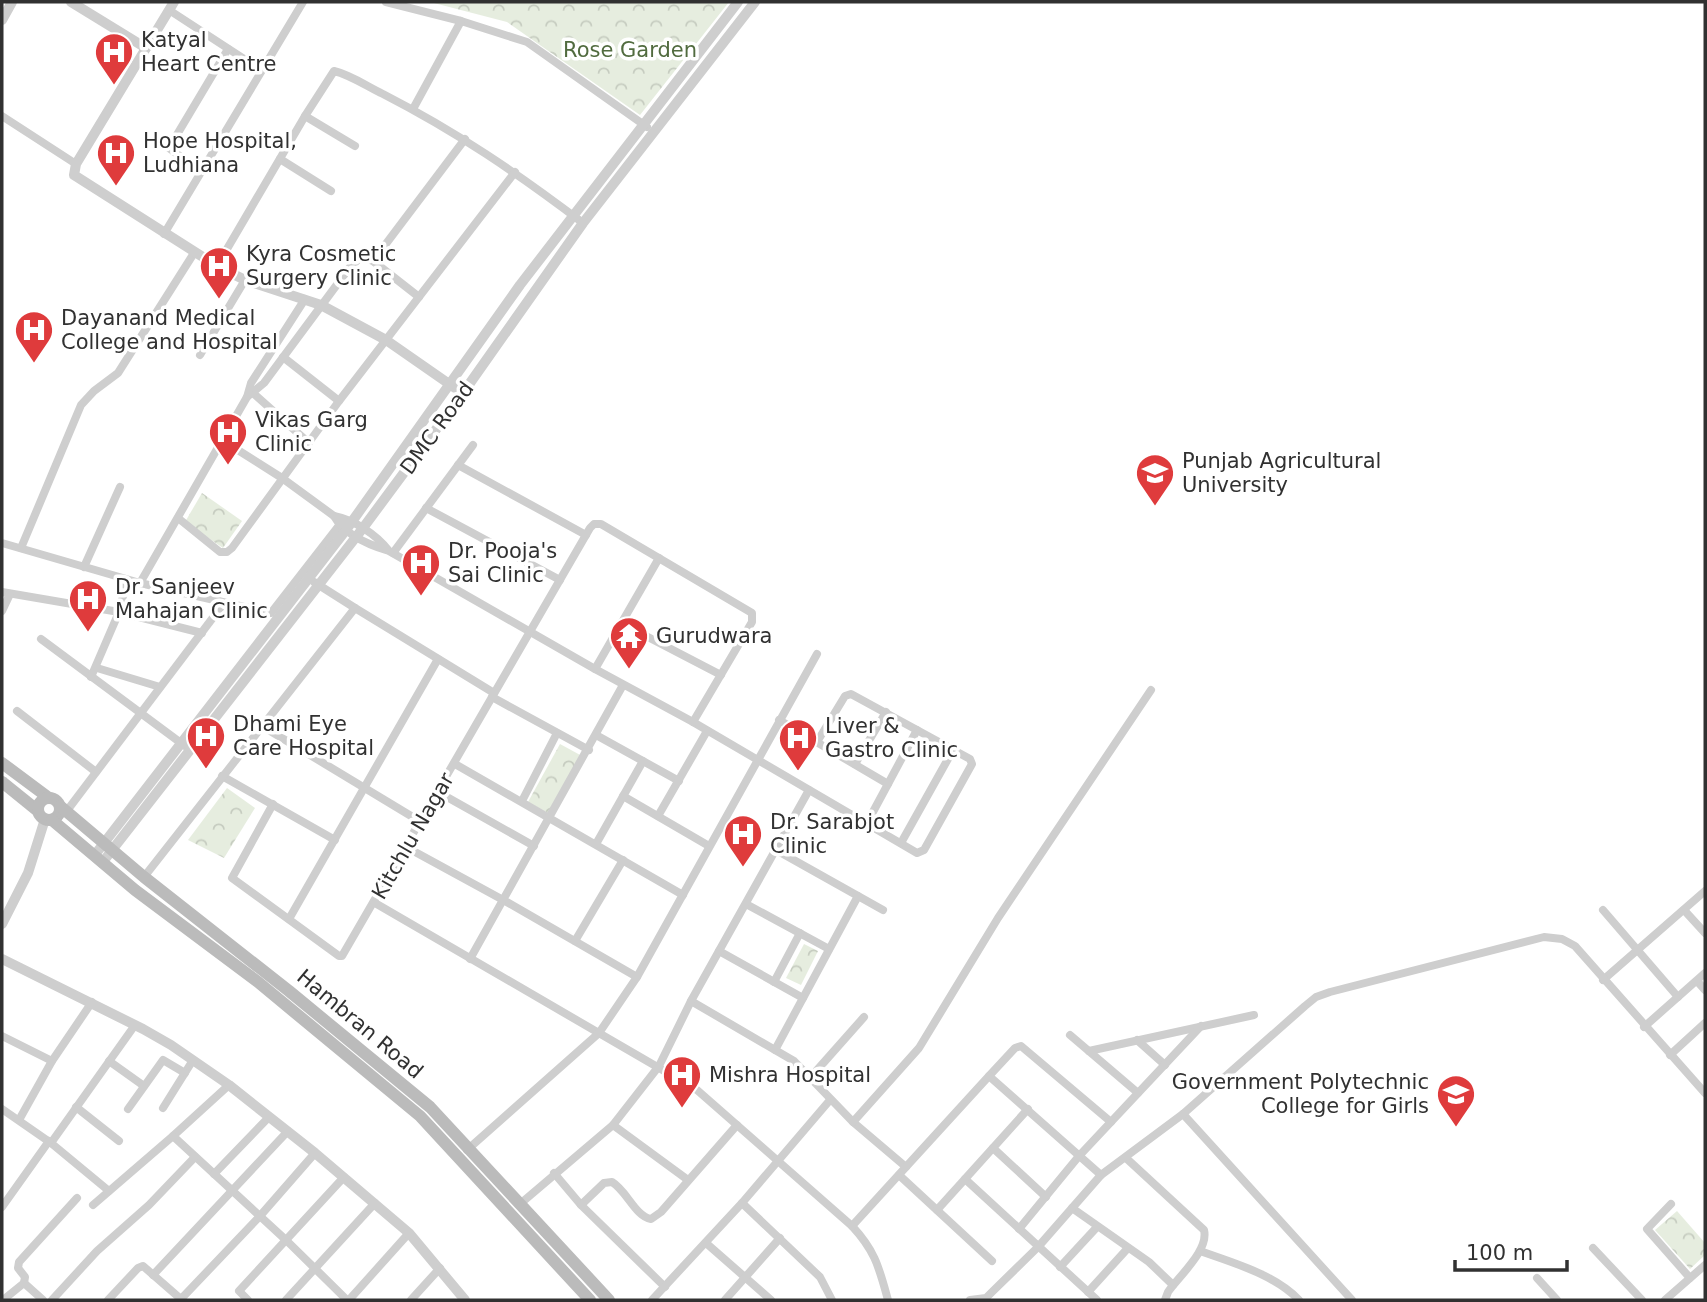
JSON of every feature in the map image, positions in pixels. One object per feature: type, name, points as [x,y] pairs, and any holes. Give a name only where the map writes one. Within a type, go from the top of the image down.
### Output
[{"type":"main road","name":"Hambran Road","points":[[2,763],[289,990],[430,1107],[609,1300]]},
{"type":"main road","name":"Hambran Road","points":[[2,782],[98,860],[258,982],[420,1116],[590,1300]]},
{"type":"main road","points":[[42,801],[58,805],[60,813],[45,817],[42,801]]},
{"type":"street","points":[[2,20],[12,2]]},
{"type":"street","points":[[71,2],[146,48]]},
{"type":"street","points":[[164,234],[303,2]]},
{"type":"street","points":[[386,2],[461,21],[527,42],[648,128],[738,2]]},
{"type":"street","name":"DMC Road","points":[[98,860],[313,582],[359,533],[463,393],[578,219],[648,128],[755,2]]},
{"type":"street","points":[[261,69],[228,49],[172,6],[76,164],[73,172],[77,179],[217,266],[245,280],[321,305],[386,340],[463,393]]},
{"type":"street","points":[[412,109],[461,21]]},
{"type":"street","points":[[201,172],[169,148],[228,49]]},
{"type":"street","points":[[2,543],[127,580],[271,613],[345,524],[451,385],[520,285],[578,219],[465,139],[412,109],[334,71],[217,266]]},
{"type":"street","points":[[2,116],[76,164]]},
{"type":"street","points":[[305,116],[355,146]]},
{"type":"street","points":[[373,261],[465,139]]},
{"type":"street","points":[[280,159],[331,191]]},
{"type":"street","points":[[178,518],[220,551],[227,552],[515,172]]},
{"type":"street","points":[[21,548],[81,405],[118,373],[194,253]]},
{"type":"street","points":[[140,583],[250,395],[359,259],[366,257],[373,261],[419,297]]},
{"type":"street","points":[[200,355],[245,280]]},
{"type":"street","points":[[250,395],[251,383],[305,299]]},
{"type":"street","points":[[283,357],[340,401]]},
{"type":"street","points":[[250,395],[309,443]]},
{"type":"street","points":[[222,440],[282,478],[359,533],[594,669],[693,722],[917,853],[923,850],[972,762],[886,712],[847,694],[817,742]]},
{"type":"street","points":[[391,552],[473,445]]},
{"type":"street","points":[[458,465],[586,535],[592,525],[601,524],[749,611],[753,617],[693,722]]},
{"type":"street","points":[[84,567],[120,487]]},
{"type":"street","points":[[426,508],[560,580]]},
{"type":"street","points":[[345,524],[313,582],[493,695],[589,750]]},
{"type":"street","name":"Kitchlu Nagar","points":[[273,804],[232,878],[341,956],[345,954],[375,903],[586,535]]},
{"type":"street","points":[[594,669],[659,558]]},
{"type":"street","points":[[91,677],[119,612],[127,580]]},
{"type":"street","points":[[2,611],[6,593],[119,612],[202,633]]},
{"type":"street","points":[[58,805],[96,772],[224,603]]},
{"type":"street","points":[[144,877],[355,608]]},
{"type":"street","points":[[621,623],[721,675]]},
{"type":"street","points":[[41,639],[186,747]]},
{"type":"street","points":[[458,1157],[599,1033],[637,977],[817,654]]},
{"type":"street","points":[[289,919],[438,659]]},
{"type":"street","points":[[97,668],[160,687]]},
{"type":"street","points":[[470,959],[624,685]]},
{"type":"street","points":[[853,1122],[929,1034],[998,918],[1151,690]]},
{"type":"street","points":[[17,711],[96,772]]},
{"type":"street","points":[[855,764],[886,712]]},
{"type":"street","points":[[779,720],[888,784]]},
{"type":"street","points":[[262,726],[421,822]]},
{"type":"street","points":[[867,823],[917,730]]},
{"type":"street","points":[[659,816],[707,731]]},
{"type":"street","points":[[522,801],[557,733]]},
{"type":"street","points":[[596,735],[679,781]]},
{"type":"street","points":[[901,843],[953,750]]},
{"type":"street","points":[[596,844],[643,761]]},
{"type":"street","points":[[455,764],[683,895]]},
{"type":"street","points":[[222,776],[335,840]]},
{"type":"street","points":[[520,1204],[612,1125],[659,1066],[691,1001],[809,790]]},
{"type":"street","points":[[438,792],[534,846]]},
{"type":"street","points":[[623,796],[709,846]]},
{"type":"street","points":[[2,924],[28,873],[45,817]]},
{"type":"street","points":[[406,847],[637,977]]},
{"type":"street","points":[[776,850],[883,910]]},
{"type":"street","points":[[575,941],[623,860]]},
{"type":"street","points":[[1603,980],[1705,891]]},
{"type":"street","points":[[775,1050],[858,896]]},
{"type":"street","points":[[375,903],[697,1090],[852,1226],[877,1259],[888,1300]]},
{"type":"street","points":[[746,904],[829,949]]},
{"type":"street","points":[[1603,910],[1678,997]]},
{"type":"street","points":[[1684,910],[1705,933]]},
{"type":"street","points":[[774,982],[800,933]]},
{"type":"street","points":[[970,1300],[988,1299],[1101,1175],[1182,1114],[1321,994],[1550,937],[1562,939],[1575,947],[1705,1093]]},
{"type":"street","points":[[719,951],[803,998]]},
{"type":"street","points":[[2,959],[135,1025],[229,1085],[375,1202],[409,1233],[465,1300]]},
{"type":"street","points":[[1644,1027],[1705,973]]},
{"type":"street","points":[[1697,981],[1705,990]]},
{"type":"street","points":[[691,1001],[794,1061],[853,1122],[906,1167]]},
{"type":"street","points":[[19,1120],[52,1062],[92,1002]]},
{"type":"street","points":[[1088,1051],[1254,1015]]},
{"type":"street","points":[[810,1078],[864,1017]]},
{"type":"street","points":[[2,1206],[135,1025]]},
{"type":"street","points":[[1019,1229],[1079,1156],[1201,1026]]},
{"type":"street","points":[[1670,1055],[1704,1026]]},
{"type":"street","points":[[1070,1035],[1138,1093]]},
{"type":"street","points":[[2,1036],[52,1062]]},
{"type":"street","points":[[1137,1040],[1165,1065]]},
{"type":"street","points":[[852,1226],[1015,1048],[1021,1046],[1111,1122]]},
{"type":"street","points":[[128,1109],[163,1060],[166,1059],[185,1073]]},
{"type":"street","points":[[163,1108],[193,1060]]},
{"type":"street","points":[[109,1061],[144,1086]]},
{"type":"street","points":[[989,1076],[1101,1175]]},
{"type":"street","points":[[93,1205],[229,1085]]},
{"type":"street","points":[[656,1299],[830,1100]]},
{"type":"street","points":[[76,1107],[119,1141]]},
{"type":"street","points":[[2,1108],[50,1142],[109,1191]]},
{"type":"street","points":[[937,1210],[1028,1109]]},
{"type":"street","points":[[1182,1114],[1352,1300]]},
{"type":"street","points":[[214,1174],[269,1116]]},
{"type":"street","points":[[612,1125],[688,1180]]},
{"type":"street","points":[[581,1205],[604,1183],[612,1182],[623,1190],[643,1217],[651,1219],[661,1212],[737,1125]]},
{"type":"street","points":[[153,1275],[288,1131]]},
{"type":"street","points":[[173,1136],[348,1300],[409,1233]]},
{"type":"street","points":[[993,1148],[1046,1197]]},
{"type":"street","points":[[114,1298],[140,1266],[181,1300],[315,1153]]},
{"type":"street","points":[[52,1300],[97,1251],[149,1205],[195,1157]]},
{"type":"street","points":[[1126,1158],[1199,1224],[1206,1237],[1200,1251],[1165,1300]]},
{"type":"street","points":[[554,1173],[581,1205],[665,1287]]},
{"type":"street","points":[[899,1175],[992,1261]]},
{"type":"street","points":[[230,1300],[344,1177]]},
{"type":"street","points":[[965,1180],[1097,1300]]},
{"type":"street","points":[[3,1300],[24,1283],[25,1277],[18,1268],[19,1262],[77,1198]]},
{"type":"street","points":[[286,1300],[375,1202]]},
{"type":"street","points":[[741,1203],[820,1277],[832,1300]]},
{"type":"street","points":[[1671,1204],[1647,1229],[1690,1278]]},
{"type":"street","points":[[1072,1208],[1149,1262],[1173,1286]]},
{"type":"street","points":[[1060,1267],[1097,1227]]},
{"type":"street","points":[[724,1300],[780,1238]]},
{"type":"street","points":[[706,1243],[771,1300]]},
{"type":"street","points":[[1088,1293],[1128,1248]]},
{"type":"street","points":[[1593,1248],[1642,1300]]},
{"type":"street","points":[[1200,1251],[1267,1278],[1300,1300]]},
{"type":"street","points":[[1665,1300],[1705,1265]]},
{"type":"street","points":[[411,1300],[440,1268]]},
{"type":"street","points":[[1537,1278],[1557,1300]]},
{"type":"street","points":[[24,1283],[43,1300]]},
{"type":"street","points":[[239,1291],[248,1300]]},
{"type":"green space","name":"Rose Garden","points":[[430,2],[729,2],[640,115],[507,22]]},
{"type":"green space","points":[[202,493],[242,521],[223,548],[185,522]]},
{"type":"green space","points":[[560,744],[582,756],[550,814],[528,802]]},
{"type":"green space","points":[[227,788],[255,808],[224,858],[188,840]]},
{"type":"green space","points":[[804,944],[818,951],[801,985],[786,978]]},
{"type":"green space","points":[[1677,1211],[1705,1243],[1705,1255],[1690,1269],[1655,1230]]},
{"type":"place","name":"Katyal Heart Centre","points":[[114,86]]},
{"type":"place","name":"Hope Hospital, Ludhiana","points":[[116,187]]},
{"type":"place","name":"Kyra Cosmetic Surgery Clinic","points":[[219,300]]},
{"type":"place","name":"Dayanand Medical College and Hospital","points":[[34,364]]},
{"type":"place","name":"Vikas Garg Clinic","points":[[228,466]]},
{"type":"place","name":"Punjab Agricultural University","points":[[1155,507]]},
{"type":"place","name":"Dr. Pooja's Sai Clinic","points":[[421,597]]},
{"type":"place","name":"Dr. Sanjeev Mahajan Clinic","points":[[88,633]]},
{"type":"place","name":"Gurudwara","points":[[629,670]]},
{"type":"place","name":"Dhami Eye Care Hospital","points":[[206,770]]},
{"type":"place","name":"Liver & Gastro Clinic","points":[[798,772]]},
{"type":"place","name":"Dr. Sarabjot Clinic","points":[[743,868]]},
{"type":"place","name":"Mishra Hospital","points":[[682,1109]]},
{"type":"place","name":"Government Polytechnic College for Girls","points":[[1456,1128]]}]
